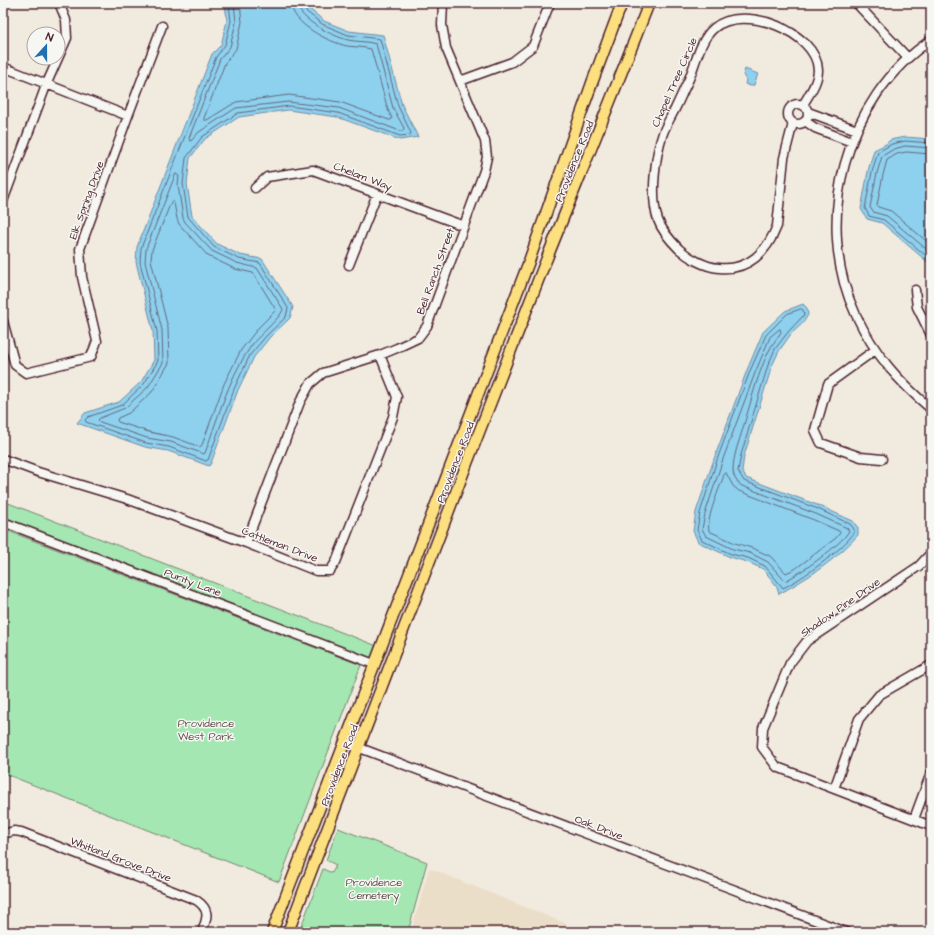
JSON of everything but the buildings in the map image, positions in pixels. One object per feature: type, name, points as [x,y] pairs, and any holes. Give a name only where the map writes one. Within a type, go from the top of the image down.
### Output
[{"type":"main road","name":"Providence Road","points":[[272,932],[528,264],[622,3]]},
{"type":"main road","name":"Providence Road","points":[[288,932],[397,645],[649,3]]},
{"type":"main road","points":[[528,264],[543,270]]},
{"type":"street","points":[[3,201],[47,83],[67,38],[66,20],[59,3]]},
{"type":"street","name":"Bell Ranch Street","points":[[246,543],[300,402],[310,384],[323,373],[380,355],[418,338],[427,326],[464,226],[484,171],[487,157],[485,141],[446,48],[442,25],[443,3]]},
{"type":"street","points":[[460,81],[512,62],[533,46],[550,3]]},
{"type":"street","points":[[850,3],[869,17]]},
{"type":"street","points":[[856,3],[908,58]]},
{"type":"street","name":"Chapel Tree Circle","points":[[805,108],[796,104],[788,109],[787,115],[793,123],[785,148],[777,226],[773,236],[763,252],[756,259],[739,267],[716,268],[698,262],[682,252],[673,243],[658,220],[655,203],[654,180],[660,142],[665,127],[692,72],[704,40],[713,28],[728,20],[745,18],[755,19],[778,26],[806,44],[814,54],[817,61],[818,76],[805,108],[807,117],[805,121]]},
{"type":"street","name":"Elk Spring Drive","points":[[3,321],[15,365],[26,373],[91,357],[97,342],[82,277],[80,249],[162,26]]},
{"type":"street","points":[[931,40],[908,58],[881,89],[867,110],[852,142],[845,166],[838,199],[836,223],[838,250],[843,277],[859,321],[875,350],[898,379],[931,409]]},
{"type":"street","points":[[3,67],[128,116]]},
{"type":"street","points":[[805,108],[857,130]]},
{"type":"street","points":[[793,123],[799,124],[805,121],[815,128],[852,142]]},
{"type":"street","name":"Chelam Way","points":[[255,188],[267,176],[313,170],[464,226]]},
{"type":"street","points":[[349,265],[377,194]]},
{"type":"street","points":[[915,290],[917,308],[931,335]]},
{"type":"street","points":[[875,350],[828,384],[815,430],[821,443],[861,457],[882,459]]},
{"type":"street","name":"Cattleman Drive","points":[[3,459],[38,472],[127,499],[246,543],[316,571],[330,571],[336,562],[393,416],[397,397],[380,355]]},
{"type":"street","name":"Purity Lane","points":[[3,522],[374,664]]},
{"type":"street","name":"Shadow Pine Drive","points":[[931,553],[919,566],[807,641],[790,663],[763,728],[762,747],[777,767],[931,826]]},
{"type":"street","points":[[834,789],[864,713],[879,695],[931,665]]},
{"type":"street","name":"Oak Drive","points":[[344,742],[846,932]]},
{"type":"street","points":[[914,819],[931,773]]},
{"type":"street","name":"Whitland Grove Drive","points":[[3,834],[14,831],[21,832],[196,900],[201,904],[207,913],[207,919],[202,932]]},
{"type":"shaded area","points":[[429,868],[567,924],[564,932],[411,932]]},
{"type":"green space","points":[[3,501],[377,646],[372,659],[3,517]]},
{"type":"green space","name":"Providence West Park","points":[[3,529],[361,665],[279,882],[3,773]]},
{"type":"green space","name":"Providence Cemetery","points":[[338,828],[427,862],[408,932],[299,932],[323,869],[332,873],[336,865],[326,860]]},
{"type":"water","points":[[225,3],[305,3],[306,6],[324,21],[349,31],[383,35],[402,105],[418,137],[400,140],[337,117],[288,110],[239,117],[205,139],[190,158],[187,184],[192,216],[217,244],[240,255],[262,259],[293,307],[290,318],[270,337],[254,357],[238,390],[209,466],[168,451],[145,447],[77,423],[85,413],[119,402],[141,382],[154,360],[153,331],[136,262],[137,247],[212,54],[221,45],[227,21]]},
{"type":"water","points":[[745,69],[758,74],[754,85],[750,86],[745,84],[746,80],[743,75]]},
{"type":"water","points":[[905,137],[931,139],[931,265],[882,223],[867,219],[861,209],[868,171],[874,150],[886,144],[890,140]]},
{"type":"water","points":[[803,304],[807,308],[808,315],[803,323],[791,334],[779,351],[772,366],[744,456],[742,471],[746,478],[820,506],[853,521],[858,528],[858,535],[840,553],[821,568],[779,594],[776,585],[763,569],[730,557],[698,542],[693,531],[696,512],[715,456],[747,370],[763,332],[785,311]]}]
